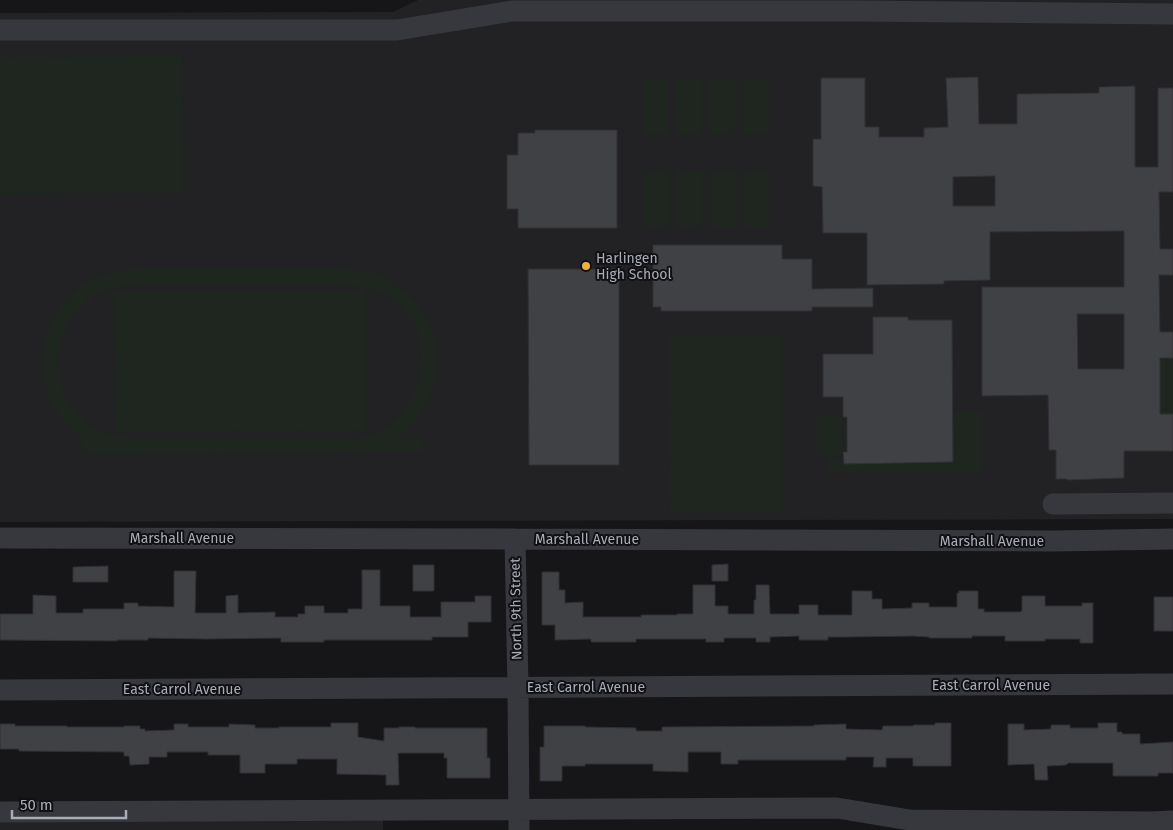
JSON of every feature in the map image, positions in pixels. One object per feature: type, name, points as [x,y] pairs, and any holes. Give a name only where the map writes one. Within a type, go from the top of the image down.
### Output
[{"type":"street","points":[[0,30],[397,30],[512,11],[1173,14]]},
{"type":"street","points":[[1053,504],[1173,503]]},
{"type":"street","name":"Marshall Avenue","points":[[0,538],[1045,541],[1173,539]]},
{"type":"street","name":"North 9th Street","points":[[514,539],[519,820]]},
{"type":"street","name":"East Carrol Avenue","points":[[0,690],[1173,684]]},
{"type":"street","points":[[9,818],[519,820],[837,808],[910,820],[1173,821]]},
{"type":"shaded area","name":"Harlingen High School","points":[[418,0],[1173,0],[1173,519],[0,522],[0,13],[393,12]]},
{"type":"shaded area","points":[[182,56],[183,193],[0,194],[0,57]]},
{"type":"shaded area","points":[[702,79],[702,134],[677,134],[676,80]]},
{"type":"shaded area","points":[[769,79],[769,134],[744,134],[744,80]]},
{"type":"shaded area","points":[[643,80],[668,80],[668,134],[643,134]]},
{"type":"shaded area","points":[[710,80],[735,80],[736,134],[710,134]]},
{"type":"shaded area","points":[[644,171],[669,172],[669,226],[644,226]]},
{"type":"shaded area","points":[[677,171],[702,171],[702,226],[677,226]]},
{"type":"shaded area","points":[[711,171],[736,171],[736,226],[711,226]]},
{"type":"shaded area","points":[[744,171],[769,171],[769,226],[744,226]]},
{"type":"shaded area","points":[[345,269],[376,274],[391,282],[405,292],[421,308],[431,327],[436,346],[437,367],[433,387],[425,406],[414,424],[398,439],[422,439],[422,452],[82,455],[82,438],[60,418],[50,398],[45,382],[44,346],[56,313],[80,287],[101,276],[133,270]],"holes":[[[134,285],[359,286],[380,293],[398,304],[412,321],[421,346],[422,361],[419,377],[407,405],[398,417],[371,436],[355,439],[140,439],[121,437],[102,432],[87,423],[72,407],[63,390],[58,363],[62,338],[67,326],[82,306],[104,291]]]},
{"type":"shaded area","points":[[114,292],[365,292],[365,431],[115,432]]},
{"type":"shaded area","points":[[669,335],[781,335],[781,512],[670,513]]},
{"type":"shaded area","points":[[1160,358],[1173,358],[1173,414],[1138,414]]},
{"type":"shaded area","points":[[982,411],[982,472],[827,472],[827,460],[844,460],[844,464],[953,462],[952,412]]},
{"type":"shaded area","points":[[836,414],[836,417],[842,417],[843,453],[841,456],[817,456],[817,415]]},
{"type":"shaded area","points":[[383,818],[383,830],[0,830],[0,819]]},
{"type":"building","points":[[978,77],[979,124],[1017,124],[1017,94],[1099,93],[1099,87],[1135,86],[1135,167],[1158,167],[1158,88],[1173,88],[1173,192],[1159,192],[1160,249],[1173,249],[1173,275],[1159,275],[1160,332],[1173,332],[1173,358],[1160,358],[1160,414],[1173,414],[1173,451],[1124,451],[1124,478],[1056,479],[1056,450],[1049,450],[1048,395],[982,396],[982,287],[1124,287],[1124,231],[990,232],[990,280],[944,281],[944,284],[867,285],[867,233],[823,233],[822,187],[813,186],[813,139],[821,139],[821,78],[865,78],[865,127],[879,127],[879,137],[924,137],[924,128],[948,127],[946,78]],"holes":[[[995,176],[995,206],[953,206],[953,177]],[[1077,314],[1124,314],[1124,369],[1078,369]]]},
{"type":"building","points":[[535,130],[617,130],[617,228],[518,228],[518,209],[507,209],[507,155],[518,155],[518,133],[535,133]]},
{"type":"building","points":[[653,245],[782,245],[782,259],[812,259],[812,289],[873,288],[873,307],[812,307],[812,311],[661,311],[661,307],[653,307]]},
{"type":"building","points":[[528,269],[619,269],[619,465],[529,465]]},
{"type":"building","points":[[873,317],[908,317],[908,320],[952,320],[953,462],[844,464],[843,452],[847,452],[847,417],[843,417],[843,397],[823,397],[823,354],[873,354]]},
{"type":"building","points":[[728,564],[728,581],[712,581],[712,565]]},
{"type":"building","points":[[413,565],[434,565],[434,591],[413,591]]},
{"type":"building","points":[[108,566],[108,582],[73,582],[73,567]]},
{"type":"building","points":[[362,570],[380,570],[380,606],[410,606],[410,617],[441,617],[441,602],[475,602],[475,596],[491,596],[491,622],[468,622],[468,637],[432,637],[432,640],[281,642],[281,638],[148,638],[148,640],[117,641],[0,640],[0,614],[33,614],[33,595],[56,596],[56,613],[83,613],[83,609],[124,609],[124,603],[138,603],[138,606],[174,607],[174,571],[196,571],[195,613],[226,613],[226,596],[238,595],[238,613],[275,612],[275,617],[298,617],[298,614],[305,614],[305,606],[324,606],[324,613],[348,613],[348,609],[362,609]]},
{"type":"building","points":[[542,572],[559,572],[559,590],[565,590],[565,603],[583,602],[583,617],[641,617],[641,615],[693,614],[693,585],[715,585],[715,606],[728,606],[728,614],[754,614],[756,585],[769,585],[770,614],[799,614],[799,605],[818,605],[818,615],[852,615],[852,591],[872,591],[872,599],[882,599],[882,609],[912,608],[912,603],[929,603],[929,607],[957,607],[957,593],[959,591],[978,591],[978,609],[984,609],[984,612],[1021,612],[1022,596],[1045,596],[1045,606],[1082,606],[1082,603],[1093,603],[1093,643],[1080,643],[1080,639],[1005,641],[1005,636],[972,636],[972,638],[913,636],[828,637],[828,640],[799,640],[799,636],[770,637],[770,642],[756,642],[756,638],[724,638],[724,642],[706,642],[706,639],[636,639],[636,642],[591,642],[591,639],[555,640],[555,625],[542,625]]},
{"type":"building","points":[[1154,597],[1173,597],[1173,631],[1154,631]]},
{"type":"building","points":[[331,723],[358,723],[358,737],[384,741],[384,728],[487,728],[487,758],[490,758],[490,778],[447,778],[447,758],[444,758],[444,753],[398,753],[399,785],[386,785],[386,775],[337,774],[337,759],[297,759],[297,764],[265,764],[265,773],[240,773],[240,755],[208,755],[208,752],[167,752],[167,757],[149,757],[149,764],[130,765],[129,756],[124,756],[124,752],[19,751],[19,749],[0,749],[0,724],[67,727],[140,726],[140,729],[145,729],[145,731],[174,730],[174,724],[188,724],[188,727],[229,727],[229,724],[255,725],[255,728],[279,728],[331,727]]},
{"type":"building","points":[[935,723],[951,723],[951,766],[913,766],[913,758],[886,758],[886,767],[873,767],[874,757],[846,757],[846,760],[738,760],[738,764],[721,764],[721,752],[688,752],[688,772],[653,771],[653,764],[585,764],[585,766],[562,766],[562,781],[540,781],[540,747],[544,747],[544,726],[636,728],[636,731],[662,731],[662,727],[846,724],[846,729],[882,730],[883,726],[935,725]]},
{"type":"building","points":[[1098,723],[1117,723],[1117,732],[1122,732],[1122,734],[1140,734],[1140,744],[1173,742],[1173,773],[1158,773],[1158,776],[1113,776],[1113,763],[1068,763],[1066,765],[1047,766],[1048,780],[1035,780],[1034,764],[1008,765],[1008,724],[1024,724],[1024,730],[1051,729],[1051,725],[1070,725],[1070,728],[1098,728]]},
{"type":"place","name":"Harlingen High School","points":[[586,266]]}]
